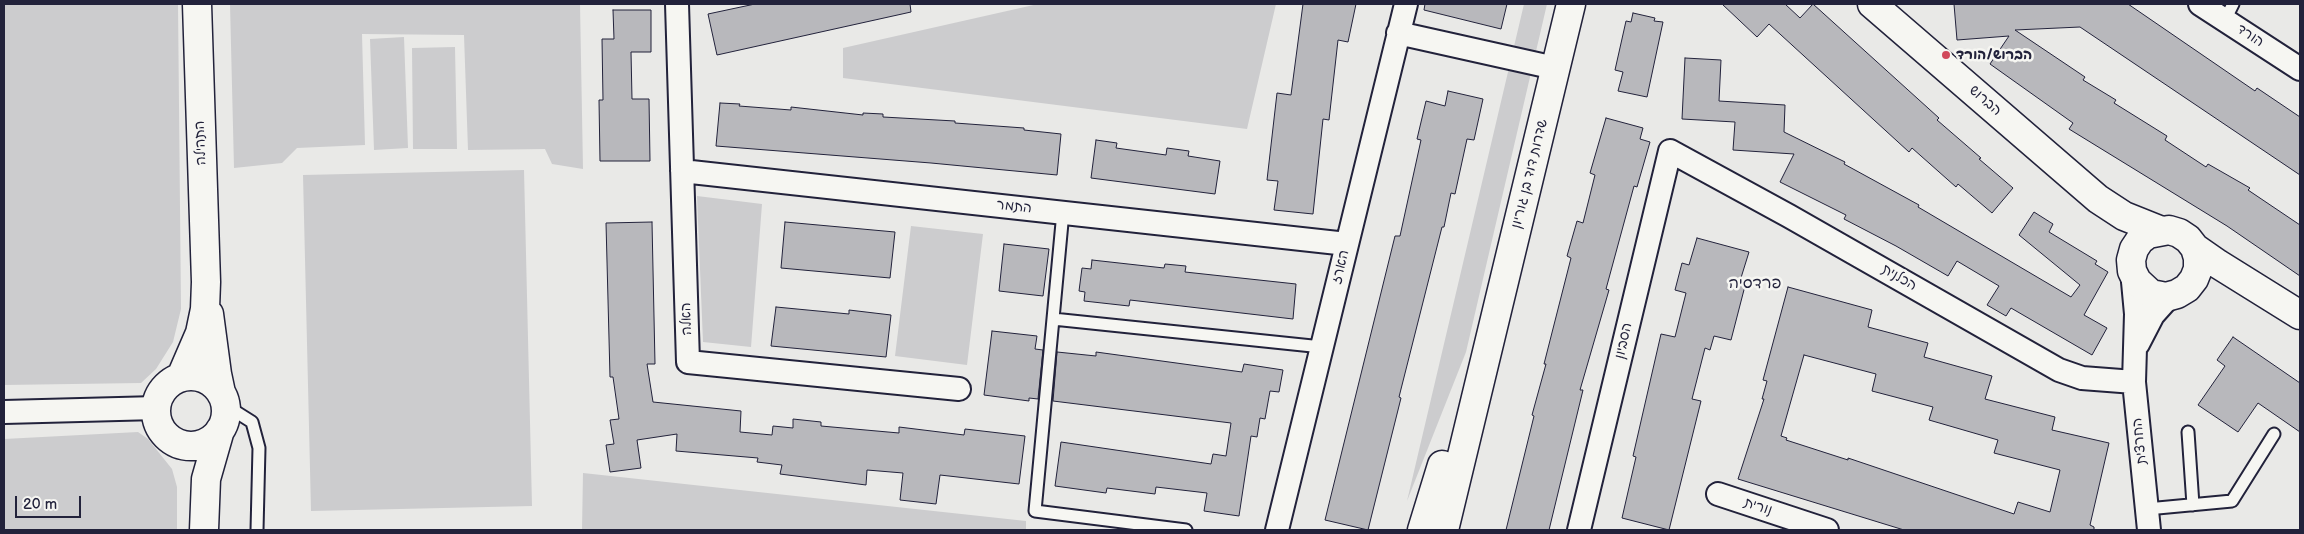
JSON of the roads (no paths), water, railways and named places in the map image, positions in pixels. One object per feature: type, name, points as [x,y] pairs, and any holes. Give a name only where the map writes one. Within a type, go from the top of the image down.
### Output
[{"type":"street","name":"התהילה","points":[[181,377],[200,333],[205,309],[206,282],[197,4]]},
{"type":"street","name":"האלה","points":[[677,4],[688,362],[960,389]]},
{"type":"street","name":"הארז","points":[[1277,530],[1406,4]]},
{"type":"street","name":"שדרות דוד בן גוריון","points":[[1444,530],[1571,4]]},
{"type":"street","name":"הברוש","points":[[1872,4],[2098,199],[2124,216],[2159,230]]},
{"type":"street","name":"הורד","points":[[2200,4],[2229,12],[2300,69]]},
{"type":"street","points":[[1398,33],[1556,68]]},
{"type":"street","name":"הכלנית","points":[[1670,151],[1789,216],[2060,370],[2082,378],[2134,382]]},
{"type":"street","name":"הסביון","points":[[1579,530],[1670,151]]},
{"type":"street","name":"התמר","points":[[682,171],[1347,244]]},
{"type":"street","name":"הברוש","points":[[2098,199],[2124,236],[2132,266]]},
{"type":"street","points":[[2178,292],[2194,279],[2198,269],[2198,258],[2194,248],[2188,239],[2179,233],[2159,230],[2148,234],[2140,240],[2134,249],[2132,266],[2137,282],[2144,290],[2159,296],[2178,292],[2227,281],[2248,283]]},
{"type":"street","points":[[2194,248],[2300,316]]},
{"type":"street","name":"החרצית","points":[[2132,266],[2136,314],[2134,382],[2148,520]]},
{"type":"street","name":"התהילה","points":[[203,518],[206,479],[222,410],[206,282]]},
{"type":"street","name":"החרצית","points":[[2135,351],[2154,314],[2178,292]]},
{"type":"street","name":"שדרות דוד בן גוריון","points":[[1422,530],[1451,439],[1488,344]]},
{"type":"street","points":[[193,376],[203,378],[214,384],[222,410],[211,439],[200,444],[188,445],[178,443],[167,436],[160,427],[156,415],[162,392],[170,383],[181,377],[193,376]]},
{"type":"street","points":[[4,412],[157,408]]},
{"type":"street","name":"התהילה","points":[[178,443],[196,476],[203,518]]},
{"type":"street","name":"נורית","points":[[1718,494],[1827,530]]},
{"type":"lane","points":[[1063,212],[1035,511],[1186,530]]},
{"type":"lane","points":[[1053,318],[1322,347]]},
{"type":"lane","points":[[222,410],[252,422],[259,448],[257,530]]},
{"type":"lane","points":[[2188,432],[2193,505]]},
{"type":"lane","points":[[2148,520],[2193,505],[2232,501],[2274,434]]},
{"type":"place","name":"הברוש/הורד","points":[[1946,55]]},
{"type":"district","name":"פרדסיה","points":[[1755,284]]}]
